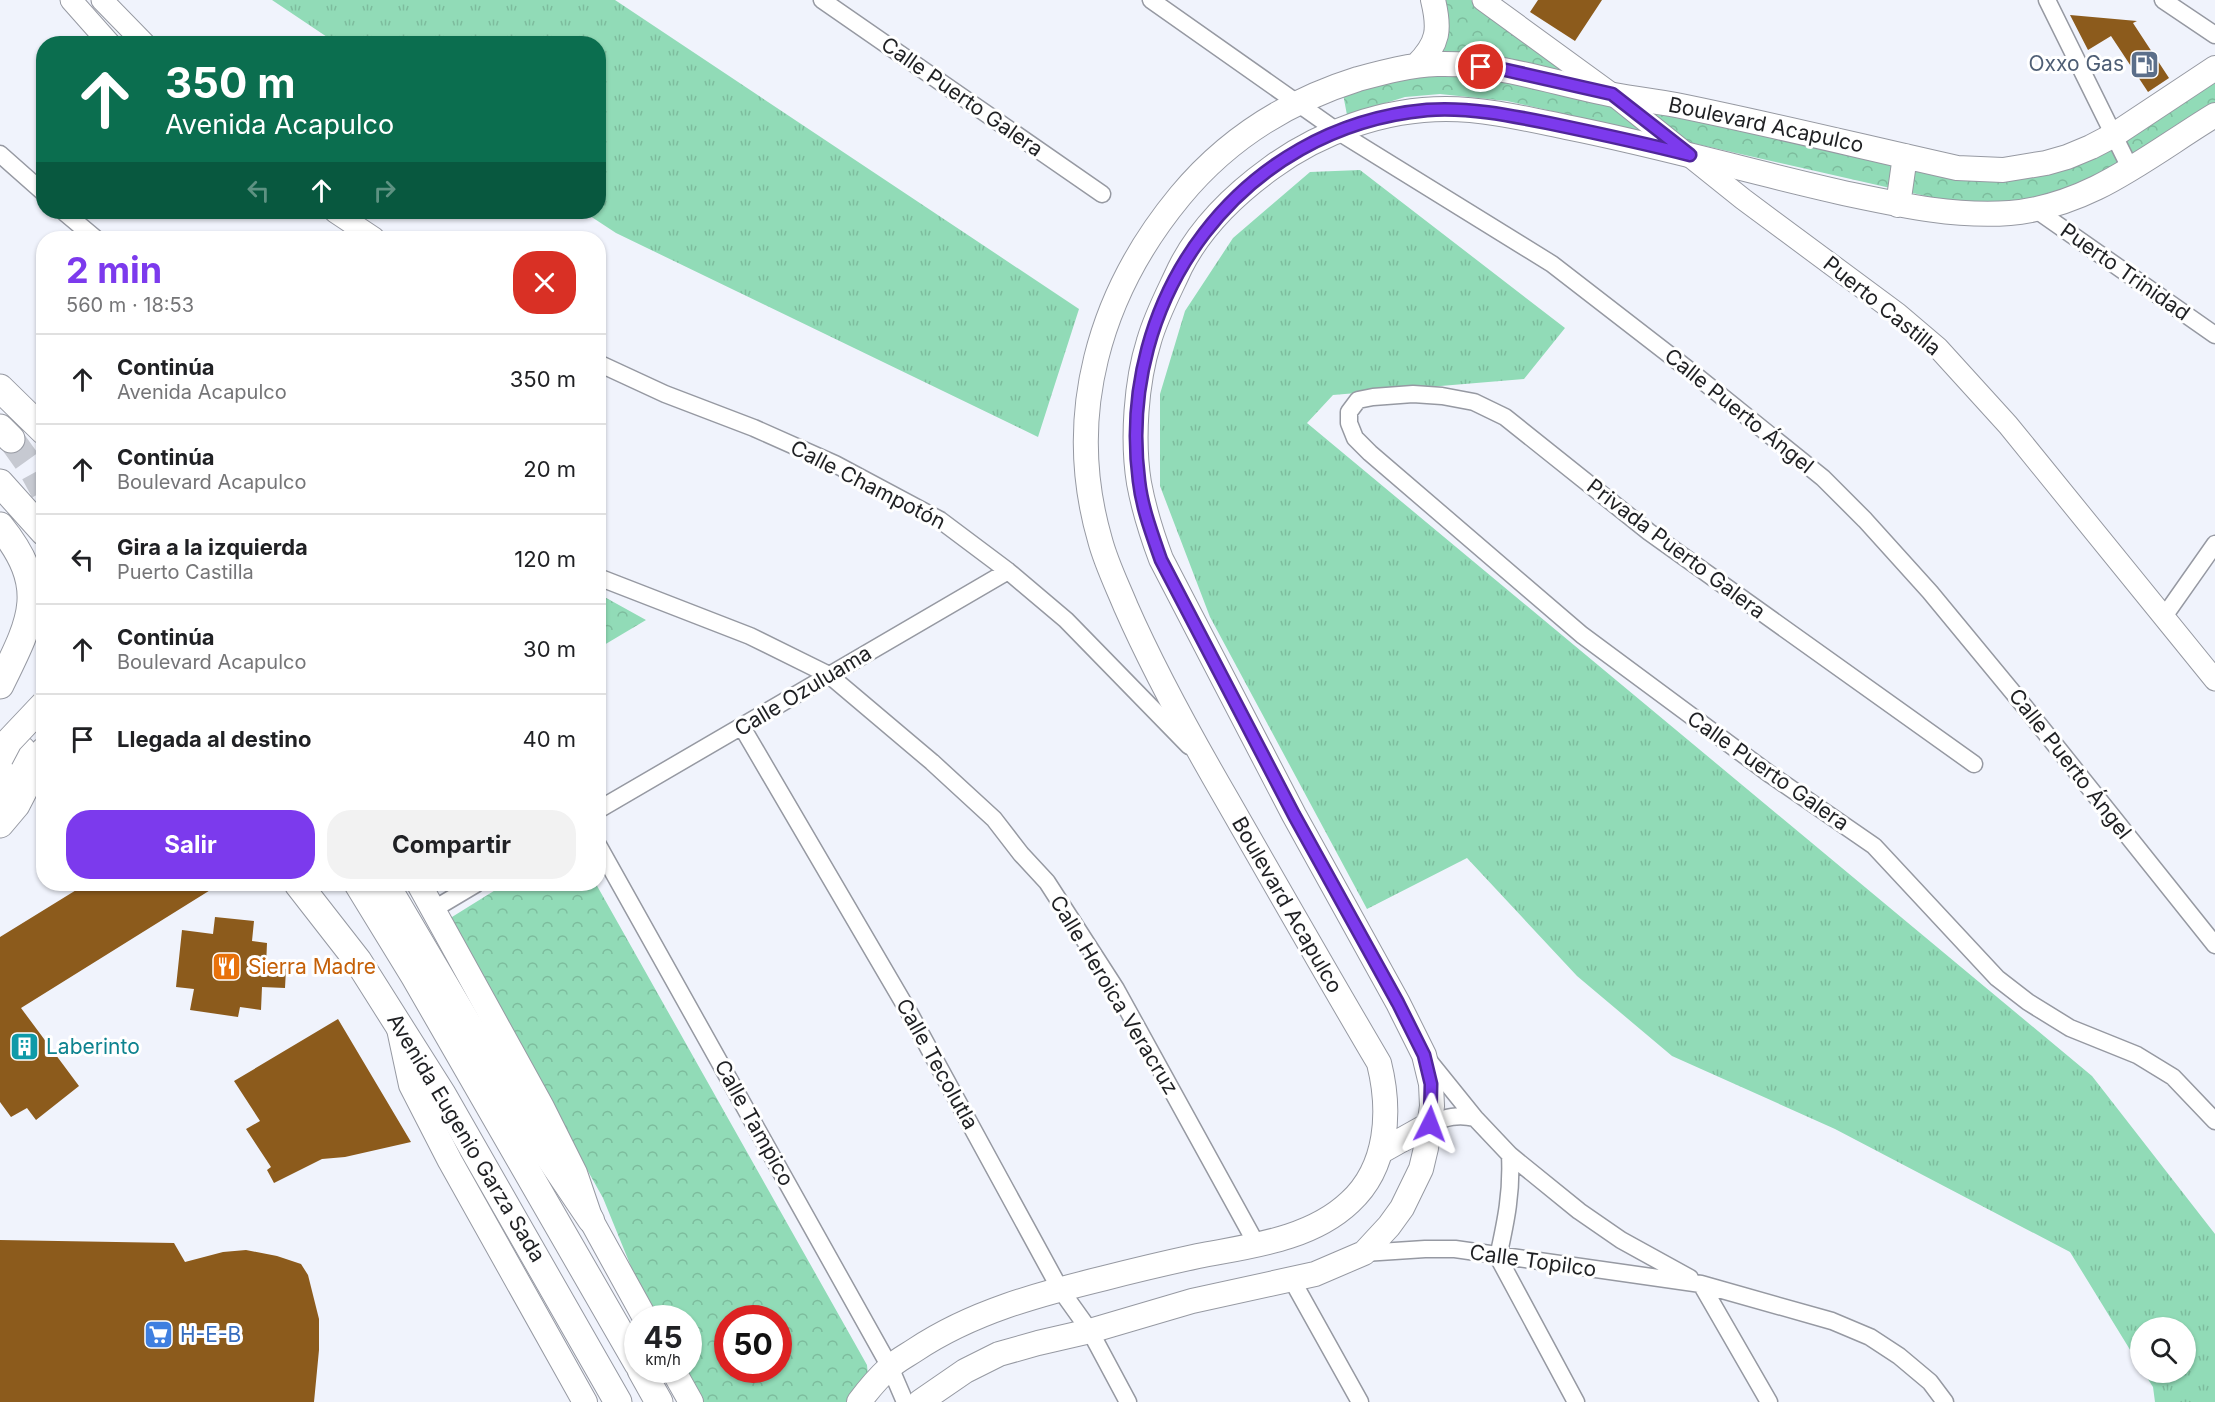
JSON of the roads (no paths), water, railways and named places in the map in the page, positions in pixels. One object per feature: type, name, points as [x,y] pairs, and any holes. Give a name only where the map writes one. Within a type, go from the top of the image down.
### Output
[{"type":"highway","points":[[0,388],[36,422]]},
{"type":"highway","points":[[1,484],[36,523]]},
{"type":"highway","points":[[0,526],[25,562],[32,605],[21,642],[0,685]]},
{"type":"highway","points":[[0,795],[22,753]]},
{"type":"highway","points":[[0,824],[16,806],[22,753]]},
{"type":"highway","name":"Avenida Eugenio Garza Sada","points":[[303,891],[358,961],[442,1094],[618,1402]]},
{"type":"highway","name":"Avenida Eugenio Garza Sada","points":[[362,891],[415,977],[624,1340]]},
{"type":"highway","points":[[648,1383],[659,1402]]},
{"type":"main road","points":[[1417,65],[1431,49],[1437,33],[1433,0]]},
{"type":"main road","name":"Boulevard Acapulco","points":[[859,1402],[890,1367],[929,1340],[988,1312],[1060,1289],[1172,1262],[1257,1245],[1298,1233],[1319,1223],[1349,1203],[1364,1188],[1374,1171],[1380,1152],[1387,1111],[1385,1087],[1378,1063],[1205,762],[1145,650],[1101,543],[1087,475],[1086,439],[1091,379],[1099,346],[1124,281],[1141,249],[1195,178],[1248,132],[1297,102],[1336,86],[1417,65],[1444,64],[1497,68],[1612,94],[1673,104],[1957,168],[2003,170],[2046,163],[2091,147],[2114,135],[2215,68]]},
{"type":"main road","name":"Boulevard Acapulco","points":[[1424,1055],[1398,1003],[1294,815],[1161,560],[1148,523],[1139,481],[1136,422],[1141,370],[1159,313],[1185,259],[1221,210],[1287,157],[1337,131],[1372,119],[1444,109],[1513,116],[1622,138],[1898,205],[1963,214],[2010,213],[2035,209],[2086,193],[2131,170],[2184,133],[2215,115]]},
{"type":"main road","points":[[1898,205],[1905,156]]},
{"type":"main road","points":[[22,753],[9,741],[36,712]]},
{"type":"main road","points":[[390,891],[533,1134],[591,1220],[638,1305]]},
{"type":"main road","points":[[423,891],[547,1116],[575,1173],[591,1220]]},
{"type":"main road","points":[[397,1021],[411,1085],[450,1161],[585,1402]]},
{"type":"main road","points":[[920,1402],[965,1371],[999,1354],[1192,1301],[1315,1274],[1364,1253],[1389,1226],[1412,1189],[1424,1159],[1430,1124],[1431,1084],[1424,1055]]},
{"type":"main road","points":[[1380,1152],[1430,1124]]},
{"type":"main road","points":[[680,1383],[691,1402]]},
{"type":"street","points":[[71,0],[103,36]]},
{"type":"street","points":[[102,0],[137,36]]},
{"type":"street","name":"Calle Puerto Galera","points":[[822,0],[1102,194]]},
{"type":"street","name":"Calle Puerto Ángel","points":[[1151,0],[1337,131],[1552,264],[1823,478],[1865,520],[1930,592],[2215,945]]},
{"type":"street","name":"Puerto Castilla","points":[[1483,0],[1612,94],[1743,199],[1898,314],[1938,348],[2008,425],[2215,680]]},
{"type":"street","points":[[2047,0],[2131,170]]},
{"type":"street","points":[[2163,0],[2215,35]]},
{"type":"street","points":[[0,154],[36,186]]},
{"type":"street","name":"Puerto Trinidad","points":[[2035,209],[2215,335]]},
{"type":"street","points":[[72,219],[87,231]]},
{"type":"street","points":[[346,219],[364,231]]},
{"type":"street","name":"Calle Champotón","points":[[606,367],[665,394],[754,428],[835,464],[940,520],[1008,571],[1066,620],[1205,762]]},
{"type":"street","name":"Privada Puerto Galera","points":[[1358,400],[1413,394],[1442,396],[1474,402],[1505,417],[1649,532],[1974,764]]},
{"type":"street","name":"Calle Puerto Galera","points":[[1358,400],[1349,412],[1349,423],[1355,438],[1582,635],[1771,775],[1874,846],[1997,978],[2028,1002],[2070,1028],[2137,1055],[2173,1077],[2215,1121]]},
{"type":"street","points":[[2163,618],[2215,544]]},
{"type":"street","name":"Calle Ozuluama","points":[[606,805],[1008,571]]},
{"type":"street","name":"Calle Heroica Veracruz","points":[[606,580],[750,636],[829,675],[932,762],[994,819],[1021,854],[1047,882],[1116,989],[1257,1245]]},
{"type":"street","name":"Calle Tecolutla","points":[[742,727],[910,1014],[1060,1289],[1089,1331],[1128,1402]]},
{"type":"street","name":"Calle Tampico","points":[[606,859],[890,1367],[904,1402]]},
{"type":"street","points":[[434,909],[464,891]]},
{"type":"street","name":"Calle Topilco","points":[[1424,1055],[1475,1118],[1510,1155],[1621,1240],[1701,1284]]},
{"type":"street","points":[[1430,1124],[1449,1117],[1475,1118]]},
{"type":"street","points":[[1510,1155],[1511,1186],[1498,1257],[1576,1402]]},
{"type":"street","name":"Calle Topilco","points":[[1364,1253],[1455,1249],[1484,1252],[1498,1257],[1701,1284],[1832,1321],[1869,1337],[1899,1356],[1929,1382],[1945,1402]]},
{"type":"street","points":[[1292,1280],[1360,1402]]},
{"type":"street","points":[[1701,1284],[1769,1402]]},
{"type":"tunnel","points":[[11,439],[36,476]]},
{"type":"place","name":"Oxxo Gas","points":[[2145,64]]},
{"type":"place","name":"Sierra Madre","points":[[227,967]]},
{"type":"place","name":"Laberinto","points":[[25,1047]]},
{"type":"place","name":"H-E-B","points":[[159,1335]]}]
